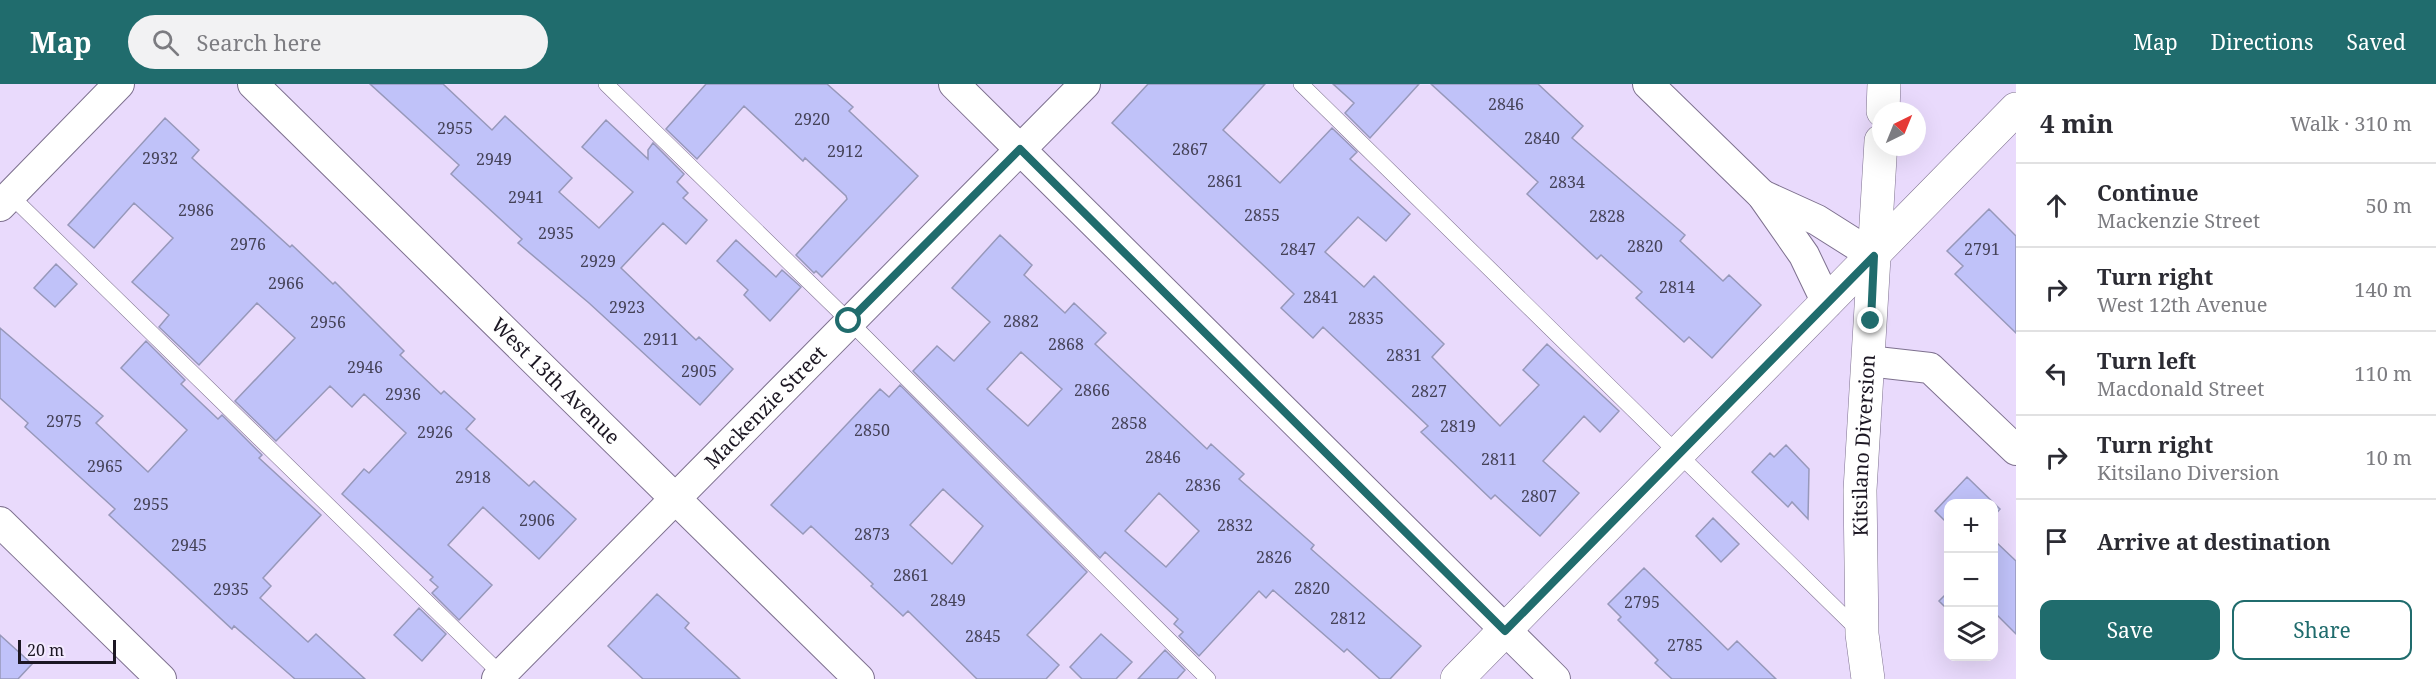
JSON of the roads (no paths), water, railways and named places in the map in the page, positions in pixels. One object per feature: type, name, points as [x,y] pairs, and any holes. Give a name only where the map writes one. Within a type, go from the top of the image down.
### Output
[{"type":"street","points":[[3,196],[119,84]]},
{"type":"street","name":"West 13th Avenue","points":[[253,84],[859,679]]},
{"type":"street","points":[[954,84],[1555,679]]},
{"type":"street","name":"Mackenzie Street","points":[[502,678],[675,498],[1085,84]]},
{"type":"street","points":[[1648,84],[1762,195],[1804,255],[1827,303]]},
{"type":"street","points":[[1883,102],[1884,84]]},
{"type":"street","points":[[1457,679],[2016,110]]},
{"type":"street","name":"Kitsilano Diversion","points":[[1868,679],[1862,633],[1860,490],[1880,156]]},
{"type":"street","points":[[1762,195],[1817,220],[1874,256]]},
{"type":"street","points":[[1868,361],[1930,368],[2016,450]]},
{"type":"street","points":[[0,522],[161,679]]},
{"type":"lane","points":[[606,84],[849,321],[1208,679]]},
{"type":"lane","points":[[1301,84],[1862,633]]},
{"type":"lane","points":[[3,196],[502,678]]}]
